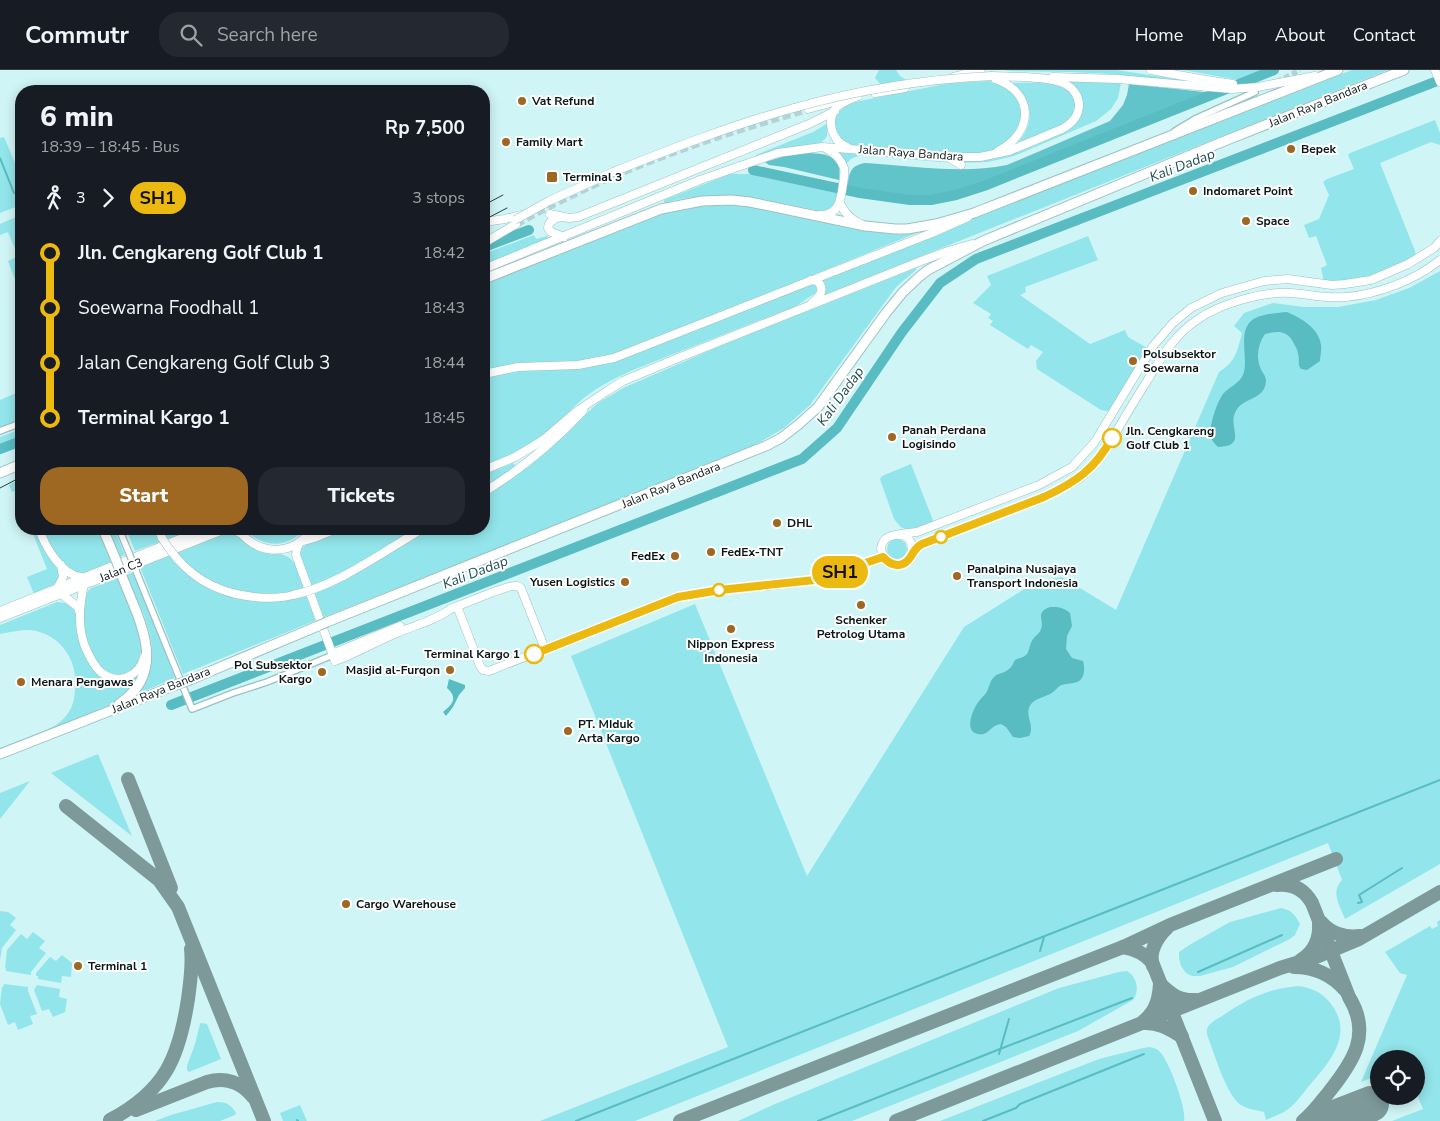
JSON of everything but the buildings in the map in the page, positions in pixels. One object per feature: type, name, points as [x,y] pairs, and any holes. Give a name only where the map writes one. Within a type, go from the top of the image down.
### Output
[{"type":"main road","name":"Jalan Raya Bandara","points":[[0,754],[192,679],[327,622],[753,452],[781,438],[818,407],[903,292],[928,270],[983,241],[1214,145],[1404,70]]},
{"type":"main road","name":"Jalan Raya Bandara","points":[[490,277],[661,209],[702,201],[731,200],[750,202],[865,226],[895,229],[936,224],[974,213],[1336,71]]},
{"type":"main road","points":[[0,474],[15,467]]},
{"type":"main road","points":[[0,474],[15,471]]},
{"type":"main road","points":[[94,717],[124,700],[133,691],[145,670],[147,649],[145,634],[106,535]]},
{"type":"street","points":[[808,109],[858,96],[916,86],[980,70]]},
{"type":"street","points":[[1151,70],[1200,83]]},
{"type":"street","points":[[1435,70],[1440,82]]},
{"type":"street","points":[[1034,78],[1090,77],[1248,86],[1278,83],[1336,71]]},
{"type":"street","points":[[951,77],[994,78],[1004,81],[1013,87],[1022,99],[1025,113],[1022,130],[1009,145],[991,155]]},
{"type":"street","name":"Jalan Raya Bandara","points":[[490,235],[549,201],[675,147],[765,116],[834,97],[913,83],[980,77],[1034,78],[1058,81],[1069,86],[1077,96],[1078,110],[1076,118],[1068,126],[1018,148],[991,155],[967,158],[820,147],[784,151],[700,180],[490,267]]},
{"type":"street","points":[[1154,143],[1195,119],[1255,92]]},
{"type":"street","points":[[550,214],[569,218],[578,217],[809,124],[858,96]]},
{"type":"street","points":[[820,147],[828,139],[834,111]]},
{"type":"street","points":[[831,126],[839,143],[861,150]]},
{"type":"street","points":[[813,214],[825,215],[833,211],[840,202],[845,175],[842,163],[836,156],[826,148],[820,147]]},
{"type":"street","points":[[947,156],[961,165]]},
{"type":"street","points":[[840,202],[844,210],[855,221],[865,226]]},
{"type":"street","points":[[490,221],[537,212]]},
{"type":"street","name":"Jalan Raya Bandara","points":[[490,373],[518,367],[578,365],[614,358],[954,224],[974,213]]},
{"type":"street","points":[[561,217],[552,220],[548,228],[551,232],[564,237]]},
{"type":"street","points":[[490,239],[516,224]]},
{"type":"street","name":"Jalan Raya Bandara","points":[[490,467],[515,457],[536,444],[596,397],[623,382],[678,358],[948,251],[983,241]]},
{"type":"street","points":[[1440,241],[1434,248],[1408,264],[1371,280],[1332,285],[1288,279],[1264,281],[1222,293],[1191,308],[1173,323],[1153,346],[1094,443],[1072,467],[1039,485],[917,532],[893,535],[885,540],[882,548],[883,557],[890,563],[899,565],[908,560],[918,546],[922,544],[1044,497],[1062,489],[1079,478],[1106,450],[1173,341],[1197,320],[1207,314],[1233,303],[1266,294],[1288,292],[1332,298],[1375,292],[1413,276],[1440,260]]},
{"type":"street","points":[[799,310],[814,301],[821,292],[822,287],[817,281],[806,281]]},
{"type":"street","name":"Jalan Raya Bandara","points":[[490,488],[518,469],[550,442],[596,397]]},
{"type":"street","points":[[1108,420],[1119,427]]},
{"type":"street","points":[[0,431],[15,425]]},
{"type":"street","points":[[1072,467],[1079,478]]},
{"type":"street","points":[[1039,485],[1044,497]]},
{"type":"street","points":[[900,534],[910,542],[912,546],[911,555]]},
{"type":"street","points":[[41,535],[46,546],[61,565],[70,574],[83,581],[79,611],[80,629],[87,650],[99,670],[106,676],[123,678],[135,673],[141,666],[144,658],[144,649],[139,620]]},
{"type":"street","points":[[122,535],[192,709],[396,631],[442,609],[454,607],[510,586],[520,587],[546,649]]},
{"type":"street","points":[[162,535],[176,558],[207,584],[230,593],[254,598],[268,598],[303,593],[327,583],[412,535]]},
{"type":"street","name":"Jalan C3","points":[[0,618],[191,535]]},
{"type":"street","name":"Jalan C3","points":[[83,581],[208,535]]},
{"type":"street","points":[[244,535],[250,542],[273,550],[282,549],[321,535]]},
{"type":"street","points":[[306,535],[297,548],[296,559],[332,654]]},
{"type":"street","points":[[282,549],[296,559]]},
{"type":"street","points":[[454,607],[480,666],[483,670],[489,671],[678,597],[720,590],[815,580],[883,557]]},
{"type":"street","points":[[61,565],[63,577],[59,591],[78,606],[79,611]]},
{"type":"street","name":"Jalan C3","points":[[0,610],[59,591]]},
{"type":"shaded area","points":[[879,70],[896,70],[906,80],[880,84],[875,78]]},
{"type":"shaded area","points":[[1117,70],[1200,84],[1113,74],[1003,71]]},
{"type":"shaded area","points":[[1183,70],[1265,70],[1239,80]]},
{"type":"shaded area","points":[[1352,70],[1388,70],[824,295],[826,287],[822,278]]},
{"type":"shaded area","points":[[1067,80],[1121,83],[1118,98],[1111,109],[1096,121],[1014,156],[988,162],[960,163],[961,161],[976,161],[1003,156],[1069,130],[1080,118],[1083,104],[1079,91]]},
{"type":"shaded area","points":[[989,81],[1009,88],[1018,97],[1023,115],[1016,134],[998,149],[967,155],[855,146],[845,143],[837,135],[834,121],[838,112],[850,103],[950,83]]},
{"type":"shaded area","points":[[1052,82],[1067,88],[1072,93],[1075,101],[1075,110],[1071,118],[1068,122],[1011,149],[1025,133],[1030,116],[1029,107],[1025,99],[1011,83]]},
{"type":"shaded area","points":[[1129,84],[1214,93],[983,185],[957,193],[936,197],[908,198],[847,187],[853,168],[865,163],[955,169],[990,168],[1007,165],[1110,121],[1123,105]]},
{"type":"shaded area","points":[[1435,120],[1440,133],[1440,145],[1431,142],[1380,163],[1416,257],[1373,276],[1345,282],[1324,282],[1321,268],[1327,265],[1316,236],[1309,238],[1304,225],[1319,219],[1329,195],[1323,182],[1354,169],[1348,155],[1350,153]]},
{"type":"shaded area","points":[[828,123],[827,136],[819,144],[781,149],[756,156],[813,132]]},
{"type":"shaded area","points":[[4,137],[15,163],[15,207],[0,213],[0,138]]},
{"type":"shaded area","points":[[834,151],[949,160],[952,163],[860,155],[851,159],[845,165]]},
{"type":"shaded area","points":[[822,154],[833,158],[839,166],[839,180],[769,165],[765,162],[789,155]]},
{"type":"shaded area","points":[[730,174],[749,174],[837,193],[836,202],[827,211],[761,199],[724,196],[685,198],[664,203],[664,200]]},
{"type":"shaded area","points":[[724,203],[746,205],[903,232],[919,232],[617,353],[591,360],[519,364],[490,369],[490,282],[667,211]]},
{"type":"shaded area","points":[[15,217],[15,249],[8,232],[0,235],[0,224]]},
{"type":"shaded area","points":[[534,235],[536,239],[547,236],[551,239],[490,263],[490,252]]},
{"type":"shaded area","points":[[1088,236],[1098,260],[1025,287],[1026,292],[1020,295],[1090,344],[1125,330],[1128,337],[1149,349],[1110,410],[1107,411],[1101,410],[1037,369],[1036,361],[1043,352],[1031,345],[1028,349],[990,325],[993,321],[988,318],[991,314],[973,303],[991,285],[987,276]]},
{"type":"shaded area","points":[[15,258],[15,279],[8,261]]},
{"type":"shaded area","points":[[917,269],[896,287],[810,405],[784,428],[750,448],[322,618],[299,556],[302,548],[308,543],[329,535],[490,535],[490,472],[513,463],[520,472],[598,403],[623,388],[727,343]]},
{"type":"shaded area","points":[[1440,271],[1440,864],[1345,919],[1336,894],[1338,885],[1342,880],[1328,843],[635,1121],[540,1121],[728,1047],[571,656],[695,604],[807,876],[964,627],[1034,583],[1062,577],[1116,610],[1219,372],[1235,356],[1242,333],[1234,326],[1244,313],[1273,303],[1304,307],[1338,307],[1376,300],[1409,288]]},
{"type":"shaded area","points":[[813,284],[816,286],[817,292],[796,306],[633,370],[596,389],[536,441],[490,463],[490,376],[513,371],[588,366]]},
{"type":"shaded area","points":[[1287,312],[1308,324],[1317,334],[1321,347],[1320,361],[1307,370],[1301,369],[1297,350],[1288,335],[1278,332],[1265,334],[1258,354],[1260,367],[1266,379],[1265,387],[1257,396],[1242,404],[1235,413],[1233,418],[1235,439],[1232,443],[1227,446],[1218,447],[1210,434],[1212,422],[1223,394],[1239,381],[1243,375],[1245,369],[1244,341],[1246,327],[1257,317]]},
{"type":"shaded area","points":[[15,394],[15,423],[0,429],[0,400]]},
{"type":"shaded area","points":[[15,431],[15,440],[0,446],[0,437]]},
{"type":"shaded area","points":[[911,464],[934,523],[909,531],[901,527],[894,519],[880,479],[882,476]]},
{"type":"shaded area","points":[[15,482],[15,491],[12,492],[9,485]]},
{"type":"shaded area","points":[[33,535],[39,535],[58,567],[60,576],[53,587],[34,594],[27,577],[47,569]]},
{"type":"shaded area","points":[[45,535],[102,535],[113,562],[82,574],[74,573],[54,555]]},
{"type":"shaded area","points":[[107,535],[117,535],[125,555],[117,558]]},
{"type":"shaded area","points":[[128,535],[179,535],[135,551]]},
{"type":"shaded area","points":[[220,535],[235,535],[257,550],[287,556],[292,560],[296,565],[317,620],[183,674],[140,567]]},
{"type":"shaded area","points":[[252,535],[299,535],[283,543],[275,544],[259,540]]},
{"type":"shaded area","points":[[897,539],[904,542],[907,549],[904,556],[897,559],[890,556],[887,549],[890,542]]},
{"type":"shaded area","points":[[134,572],[175,678],[135,695],[147,675],[152,650],[147,624],[126,575]]},
{"type":"shaded area","points":[[121,577],[143,649],[139,667],[122,677],[106,672],[97,662],[89,648],[83,628],[83,596],[91,588]]},
{"type":"shaded area","points":[[57,602],[66,603],[75,610],[97,671],[121,682],[134,678],[143,667],[135,685],[119,701],[27,740],[27,738],[58,724],[68,713],[75,695],[73,667],[70,657],[58,642],[50,636],[30,630],[0,634],[0,625]]},
{"type":"shaded area","points":[[1050,607],[1060,608],[1070,613],[1072,626],[1067,636],[1066,649],[1072,658],[1083,661],[1084,670],[1082,678],[1075,683],[1061,686],[1051,694],[1032,703],[1028,711],[1031,728],[1029,736],[1013,737],[1006,727],[1001,724],[994,726],[984,734],[973,732],[970,724],[972,714],[992,680],[995,676],[1010,668],[1015,660],[1027,653],[1033,639],[1042,626],[1042,612]]},
{"type":"shaded area","points":[[449,679],[465,685],[465,688],[446,716],[443,712],[453,701],[452,695],[447,688]]},
{"type":"shaded area","points":[[98,754],[132,836],[51,773]]},
{"type":"shaded area","points":[[30,781],[0,819],[0,793]]},
{"type":"shaded area","points":[[1281,908],[1293,913],[1300,924],[1295,935],[1290,939],[1233,967],[1200,976],[1192,976],[1186,973],[1181,966],[1179,952],[1191,944],[1230,922]]},
{"type":"shaded area","points":[[0,911],[8,912],[16,918],[10,925],[16,930],[2,948],[0,960]]},
{"type":"shaded area","points":[[1440,920],[1440,1121],[1392,1121],[1423,1109],[1421,1105],[1425,1105],[1425,1050],[1375,1050],[1407,975],[1400,973],[1385,952],[1430,926],[1432,929],[1438,926],[1437,922]]},
{"type":"shaded area","points":[[33,932],[45,941],[39,948],[46,953],[31,972],[31,975],[6,971],[7,950],[21,934],[27,939]]},
{"type":"shaded area","points":[[62,955],[72,963],[71,977],[62,976],[61,983],[38,979],[36,973],[50,957],[56,961]]},
{"type":"shaded area","points":[[1127,971],[1135,980],[1137,988],[1133,1000],[1078,1031],[852,1121],[738,1121],[775,1104],[1059,988]]},
{"type":"shaded area","points":[[4,984],[28,987],[37,1014],[30,1016],[33,1024],[18,1030],[15,1022],[8,1025],[0,1004]]},
{"type":"shaded area","points":[[37,985],[60,989],[59,997],[67,999],[65,1012],[53,1017],[49,1009],[42,1011],[34,990]]},
{"type":"shaded area","points":[[1298,986],[1316,991],[1331,1004],[1338,1016],[1340,1038],[1330,1059],[1297,1101],[1284,1112],[1266,1120],[1264,1112],[1241,1105],[1231,1093],[1218,1065],[1207,1029],[1213,1021],[1249,1000],[1267,992]]},
{"type":"shaded area","points":[[201,1023],[207,1024],[221,1059],[189,1072],[187,1066]]},
{"type":"shaded area","points":[[1150,1047],[1160,1052],[1168,1066],[1177,1086],[1183,1107],[1184,1121],[940,1121],[1099,1059]]},
{"type":"shaded area","points":[[1370,1061],[1370,1078],[1361,1082]]},
{"type":"shaded area","points":[[217,1102],[228,1104],[236,1113],[235,1115],[220,1121],[155,1121],[171,1115]]},
{"type":"shaded area","points":[[300,1105],[307,1121],[283,1121],[280,1113]]},
{"type":"waterway","name":"Kali Dadap","points":[[753,170],[860,193],[910,200],[931,200],[956,195],[984,186],[1274,70]]},
{"type":"waterway","name":"Kali Dadap","points":[[171,705],[802,459],[837,428],[902,332],[940,283],[976,259],[1440,80]]},
{"type":"waterway","points":[[0,158],[14,193]]},
{"type":"waterway","name":"Kali Dadap","points":[[490,245],[529,230]]},
{"type":"waterway","name":"Kali Dadap","points":[[0,449],[15,443]]},
{"type":"waterway","points":[[576,1121],[1440,780]]},
{"type":"waterway","points":[[1358,903],[1362,902],[1359,895],[1402,868]]},
{"type":"waterway","points":[[1198,972],[1282,935]]},
{"type":"waterway","points":[[1040,951],[1044,937]]},
{"type":"waterway","points":[[818,1121],[1132,998]]},
{"type":"waterway","points":[[999,1054],[1009,1019]]},
{"type":"waterway","points":[[983,1121],[1144,1054]]},
{"type":"taxiway","points":[[128,779],[171,888]]},
{"type":"taxiway","points":[[66,806],[159,880],[178,907],[264,1121]]},
{"type":"taxiway","points":[[680,1121],[1123,947],[1170,925],[1336,859]]},
{"type":"taxiway","points":[[1276,885],[1292,886],[1309,898],[1356,1010],[1359,1023],[1357,1047],[1352,1059],[1314,1111],[1303,1121]]},
{"type":"taxiway","points":[[896,1121],[1280,968],[1316,957],[1359,939],[1440,892]]},
{"type":"taxiway","points":[[1321,922],[1329,930],[1339,934],[1360,936]]},
{"type":"taxiway","points":[[1301,960],[1313,949],[1319,923]]},
{"type":"taxiway","points":[[1153,966],[1154,946],[1167,928]]},
{"type":"taxiway","points":[[1123,947],[1139,952],[1152,962],[1215,1121]]},
{"type":"taxiway","points":[[110,1120],[129,1109],[144,1097],[156,1085],[174,1056],[180,1039],[188,999],[191,949]]},
{"type":"taxiway","points":[[1294,967],[1309,968],[1322,973],[1334,980],[1345,990]]},
{"type":"taxiway","points":[[1144,1021],[1156,1004],[1160,984],[1176,996],[1196,1000]]},
{"type":"taxiway","points":[[1143,1023],[1159,1025],[1182,1037],[1181,1035]]},
{"type":"taxiway","points":[[136,1110],[207,1082],[220,1080],[238,1084],[253,1097]]},
{"type":"runway","points":[[1327,1121],[1370,1104]]},
{"type":"tunnel","points":[[1277,82],[1300,70]]},
{"type":"tunnel","points":[[516,224],[551,205],[622,172],[733,131],[808,109]]},
{"type":"tram line","points":[[490,202],[503,195]]},
{"type":"tram line","points":[[490,217],[507,208]]},
{"type":"tram line","points":[[0,488],[15,480]]},
{"type":"bus line","name":"SH1","points":[[534,654],[678,597],[695,593],[822,579],[883,557],[887,562],[902,564],[922,544],[1062,489],[1081,477],[1093,465],[1106,450],[1112,438]]},
{"type":"place","name":"Vat Refund","points":[[522,101]]},
{"type":"place","name":"Family Mart","points":[[506,142]]},
{"type":"place","name":"Bepek","points":[[1291,149]]},
{"type":"place","name":"Terminal 3","points":[[552,177]]},
{"type":"place","name":"Indomaret Point","points":[[1193,191]]},
{"type":"place","name":"Space","points":[[1246,221]]},
{"type":"place","name":"Polsubsektor Soewarna","points":[[1133,361]]},
{"type":"place","name":"Panah Perdana Logisindo","points":[[892,437]]},
{"type":"place","name":"Jln. Cengkareng Golf Club 1","points":[[1112,438]]},
{"type":"place","name":"DHL","points":[[777,523]]},
{"type":"place","name":"FedEx-TNT","points":[[711,552]]},
{"type":"place","name":"FedEx","points":[[675,556]]},
{"type":"place","name":"Panalpina Nusajaya Transport Indonesia","points":[[957,576]]},
{"type":"place","name":"Yusen Logistics","points":[[625,582]]},
{"type":"place","name":"Schenker Petrolog Utama","points":[[861,605]]},
{"type":"place","name":"Nippon Express Indonesia","points":[[731,629]]},
{"type":"place","name":"Terminal Kargo 1","points":[[534,654]]},
{"type":"place","name":"Masjid al-Furqon","points":[[450,670]]},
{"type":"place","name":"Pol Subsektor Kargo","points":[[322,672]]},
{"type":"place","name":"Menara Pengawas","points":[[21,682]]},
{"type":"place","name":"PT. MIduk Arta Kargo","points":[[568,731]]},
{"type":"place","name":"Cargo Warehouse","points":[[346,904]]},
{"type":"place","name":"Terminal 1","points":[[78,966]]}]
